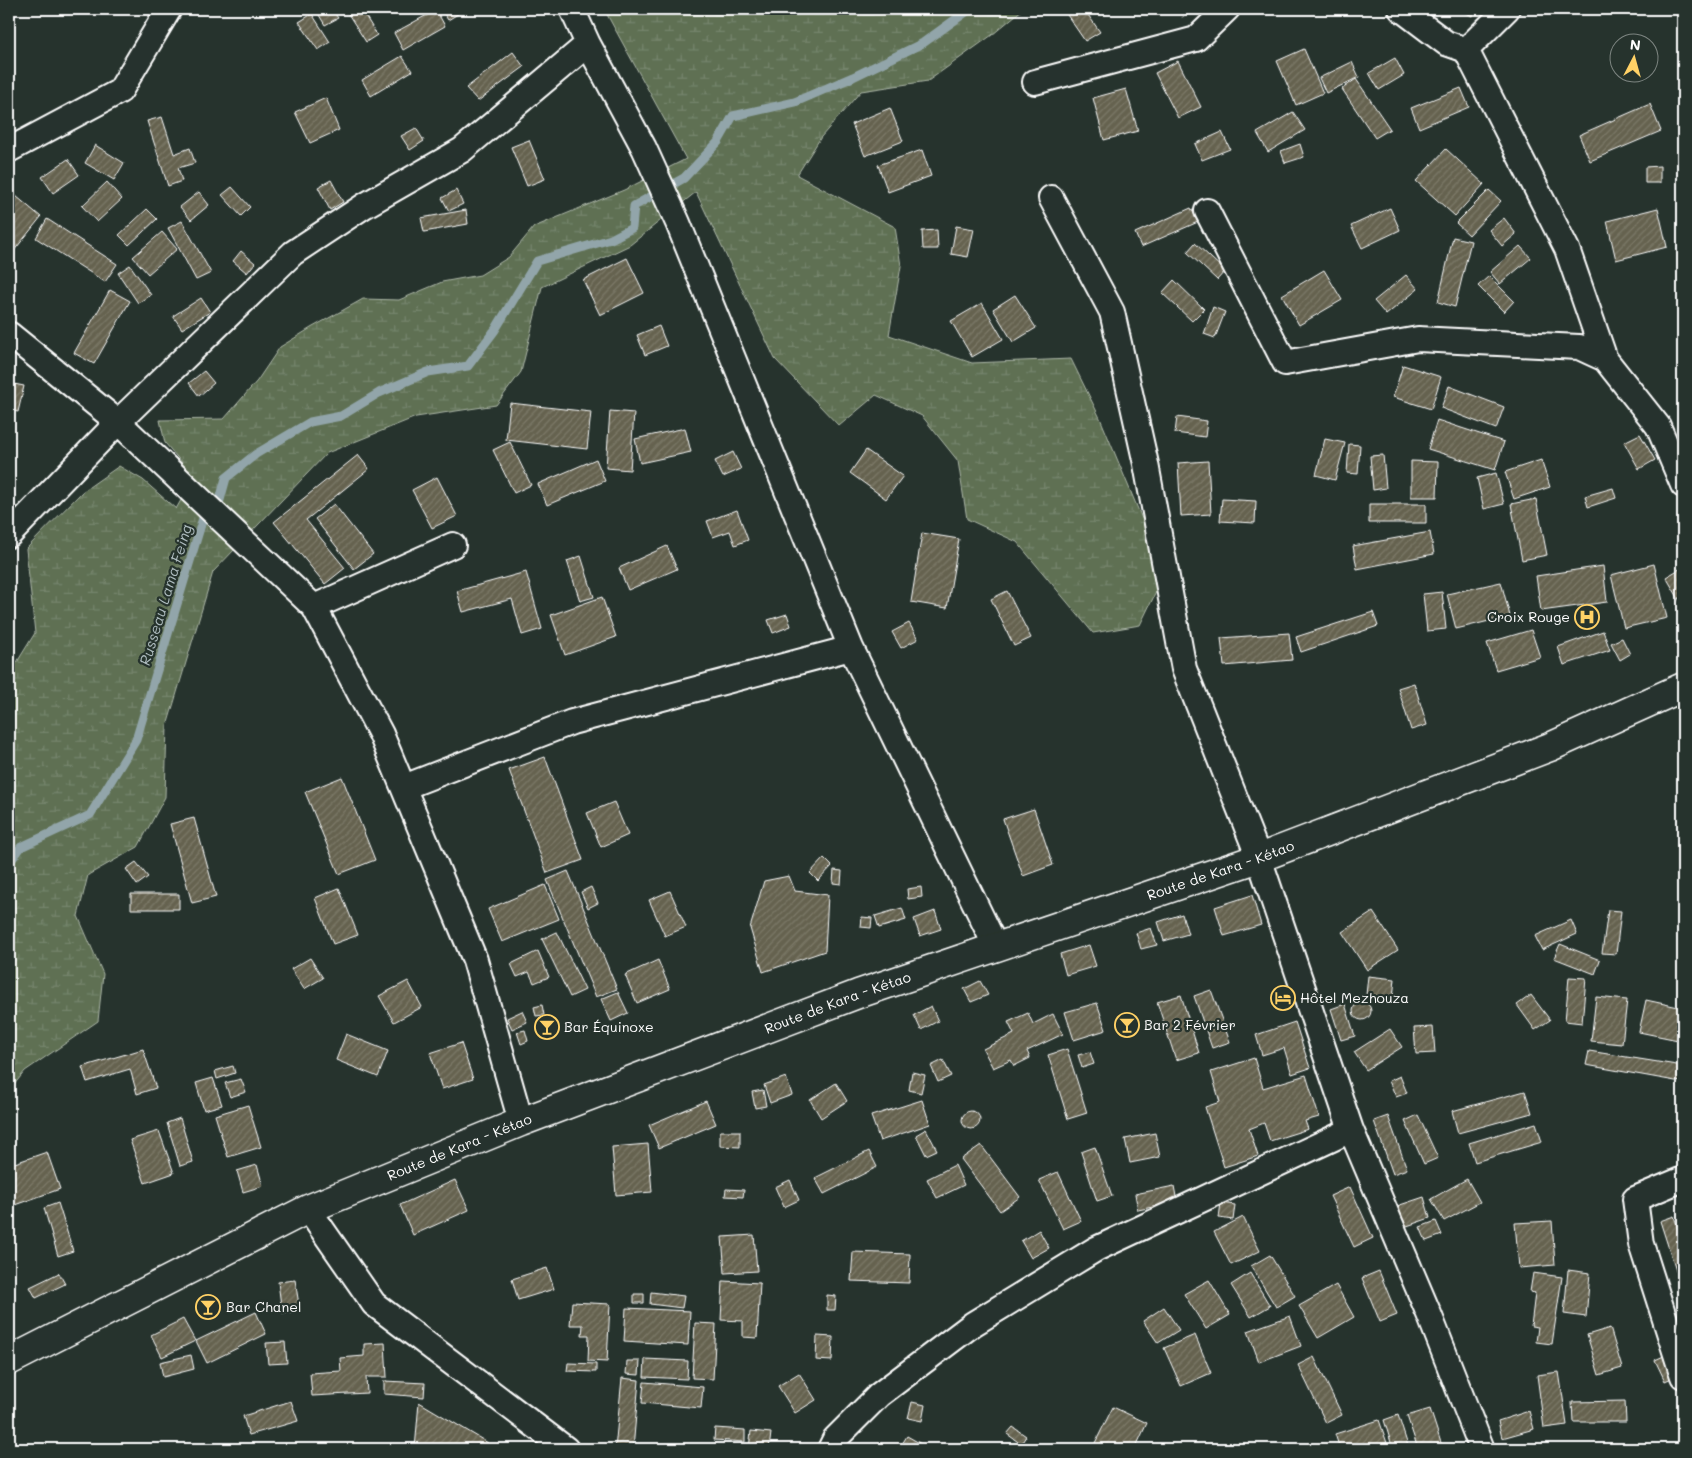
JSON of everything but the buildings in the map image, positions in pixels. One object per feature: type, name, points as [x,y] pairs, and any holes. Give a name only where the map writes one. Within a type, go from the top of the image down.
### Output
[{"type":"main road","name":"Route de Kara - Kétao","points":[[9,1362],[308,1209],[521,1122],[858,994],[1259,858],[1550,747],[1683,687]]},
{"type":"street","points":[[9,150],[120,91],[169,9]]},
{"type":"street","points":[[572,9],[588,44],[644,148],[678,223],[851,648],[996,947]]},
{"type":"street","points":[[1035,82],[1196,38],[1227,9]]},
{"type":"street","points":[[1400,9],[1446,43],[1466,50],[1567,249],[1605,359],[1658,426],[1683,485]]},
{"type":"street","points":[[1466,50],[1507,9]]},
{"type":"street","points":[[9,535],[118,422],[293,253],[364,206],[462,150],[588,44]]},
{"type":"street","points":[[1051,198],[1112,312],[1146,464],[1184,669],[1259,858],[1351,1130],[1429,1314],[1482,1449]]},
{"type":"street","points":[[1207,211],[1285,363],[1418,339],[1578,347],[1605,359]]},
{"type":"street","points":[[9,334],[118,422],[314,606],[381,734],[474,960],[521,1122]]},
{"type":"street","points":[[314,606],[453,545]]},
{"type":"street","points":[[404,787],[572,722],[851,648]]},
{"type":"street","points":[[830,1449],[835,1439],[879,1395],[989,1314],[1096,1249],[1351,1130]]},
{"type":"street","points":[[1683,1179],[1635,1199],[1641,1244],[1683,1376]]},
{"type":"street","points":[[308,1209],[374,1304],[566,1449]]},
{"type":"green space","points":[[604,9],[1023,9],[992,35],[928,81],[861,91],[821,137],[797,175],[895,227],[901,266],[889,335],[972,363],[1071,359],[1100,418],[1148,533],[1158,588],[1140,625],[1093,633],[1017,542],[967,519],[958,461],[922,416],[876,395],[839,426],[775,359],[696,192],[630,245],[542,287],[521,372],[496,405],[416,417],[327,453],[213,572],[167,726],[165,797],[138,847],[88,875],[78,916],[103,974],[98,1021],[25,1071],[9,1091],[9,675],[35,633],[26,549],[82,492],[119,466],[143,480],[176,509],[194,477],[165,443],[160,420],[224,419],[257,381],[280,347],[311,328],[363,299],[399,300],[442,282],[480,275],[509,257],[534,227],[624,190],[686,159]]},
{"type":"waterway","name":"Russeau Lama Feing","points":[[9,863],[21,847],[90,815],[136,740],[203,518],[220,500],[226,478],[256,454],[310,422],[341,416],[379,393],[428,372],[468,366],[495,330],[537,261],[611,239],[632,228],[634,206],[684,178],[718,142],[733,116],[795,102],[853,77],[923,43],[970,9]]},
{"type":"place","name":"Croix Rouge","points":[[1587,617]]},
{"type":"place","name":"Hôtel Mezhouza","points":[[1283,998]]},
{"type":"place","name":"Bar 2 Février","points":[[1127,1025]]},
{"type":"place","name":"Bar Équinoxe","points":[[547,1027]]},
{"type":"place","name":"Bar Chanel","points":[[208,1307]]}]
